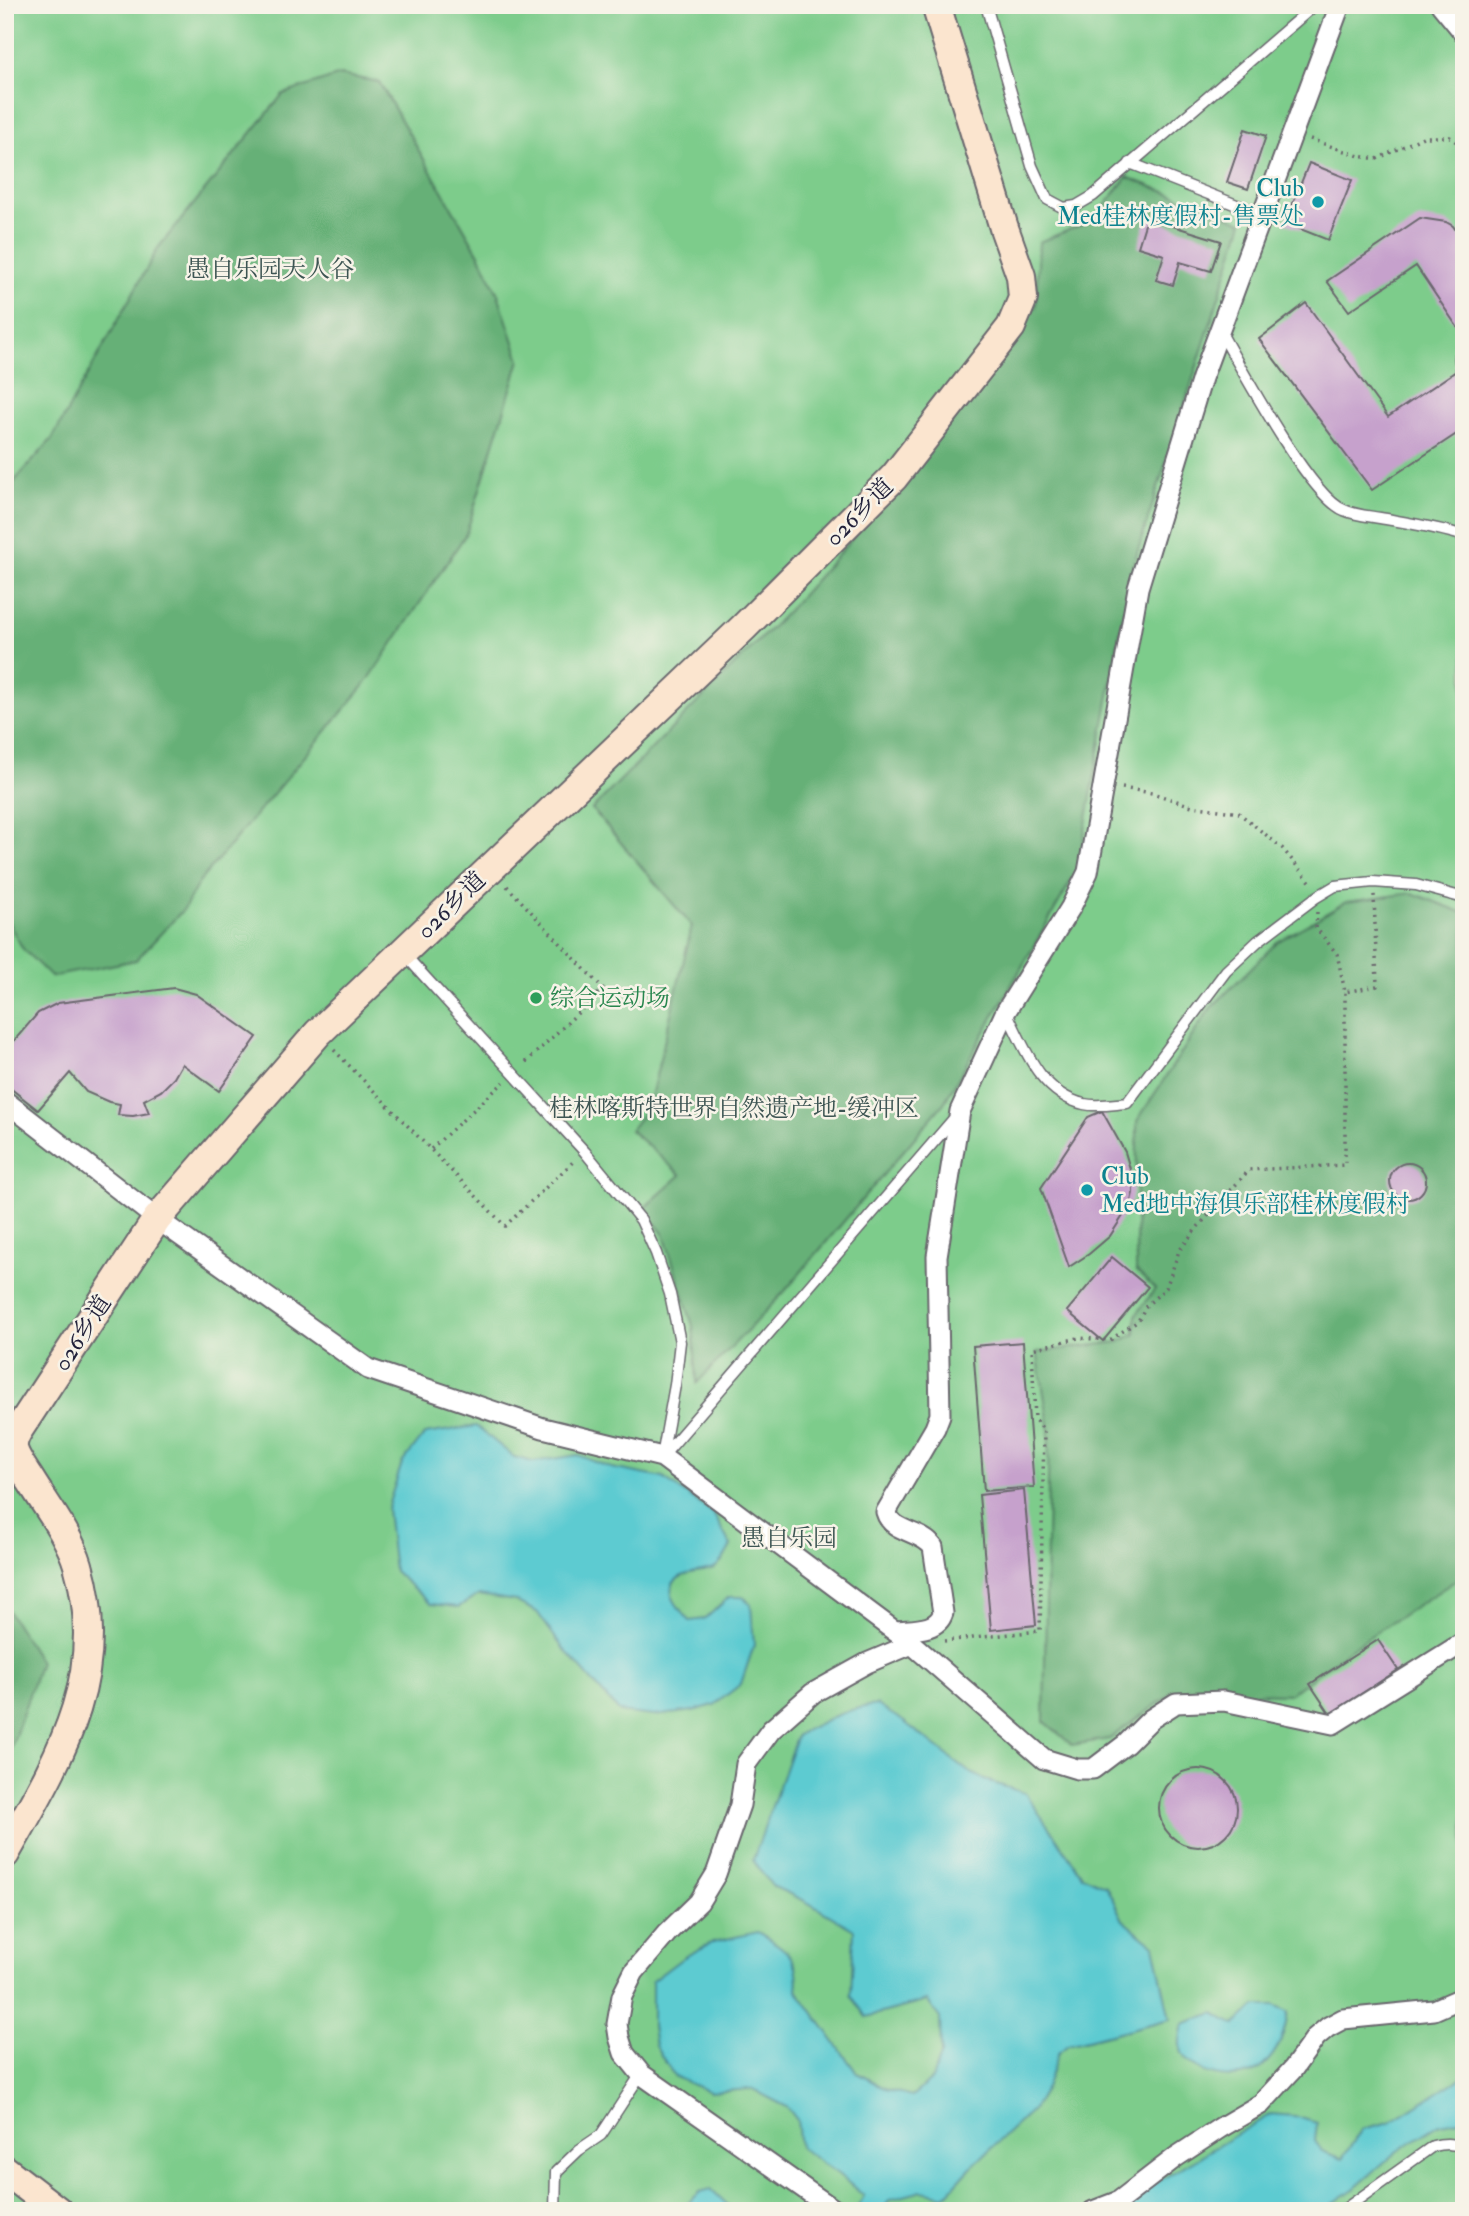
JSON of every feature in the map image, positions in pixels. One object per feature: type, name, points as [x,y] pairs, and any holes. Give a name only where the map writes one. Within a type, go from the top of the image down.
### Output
[{"type":"street","name":"026乡道","points":[[5,1854],[64,1746],[86,1670],[88,1611],[77,1561],[21,1465],[13,1450],[13,1443],[19,1429],[157,1219],[318,1033],[489,867],[744,627],[894,477],[1001,341],[1019,312],[1023,298],[1021,276],[936,5]]},
{"type":"street","points":[[895,1631],[937,1624],[943,1613],[932,1544],[894,1525],[886,1512],[940,1415],[937,1255],[960,1111],[1006,1011],[1071,907],[1088,872],[1138,588],[1202,378],[1340,5]]},
{"type":"street","points":[[1441,5],[1464,33]]},
{"type":"street","points":[[5,1101],[157,1219],[368,1369],[543,1428],[662,1457],[912,1644],[1044,1759],[1077,1769],[1093,1769],[1126,1744],[1151,1719],[1176,1703],[1224,1701],[1333,1724],[1464,1642]]},
{"type":"street","points":[[836,2211],[641,2074],[624,2053],[617,2024],[622,1996],[634,1972],[667,1933],[699,1902],[716,1874],[740,1805],[746,1765],[771,1730],[814,1693],[867,1663],[912,1644]]},
{"type":"street","points":[[1093,2211],[1119,2201],[1176,2157],[1261,2105],[1316,2037],[1328,2027],[1343,2020],[1434,2010],[1464,1997]]},
{"type":"street","points":[[5,2170],[58,2211]]},
{"type":"lane","points":[[986,5],[1032,166],[1047,199],[1064,208],[1076,206],[1093,196],[1315,5]]},
{"type":"lane","points":[[1130,163],[1262,215]]},
{"type":"lane","points":[[1219,331],[1284,440],[1329,501],[1355,513],[1464,536]]},
{"type":"lane","points":[[1006,1011],[1033,1065],[1048,1085],[1062,1096],[1084,1104],[1127,1103],[1226,971],[1258,941],[1315,898],[1335,886],[1373,882],[1416,886],[1464,898]]},
{"type":"lane","points":[[402,953],[585,1152],[641,1220],[670,1294],[680,1342],[676,1385],[662,1457]]},
{"type":"lane","points":[[662,1457],[960,1111]]},
{"type":"lane","points":[[555,2211],[556,2172],[579,2150],[601,2135],[641,2074]]},
{"type":"lane","points":[[1342,2211],[1433,2146],[1442,2143],[1464,2147]]},
{"type":"path","points":[[1292,133],[1359,156],[1377,159],[1423,137],[1450,136],[1464,148]]},
{"type":"path","points":[[912,1644],[1040,1631],[1044,1430],[1035,1420],[1032,1349],[1078,1338],[1110,1340],[1138,1321],[1146,1306],[1166,1288],[1180,1251],[1196,1229],[1249,1170],[1345,1165],[1345,992],[1337,954],[1316,928],[1315,898],[1311,881],[1282,848],[1239,813],[1192,806],[1152,793],[1102,785]]},
{"type":"path","points":[[431,1149],[603,989],[489,867]]},
{"type":"path","points":[[1345,992],[1377,986],[1373,882]]},
{"type":"path","points":[[318,1033],[506,1226],[585,1152]]},
{"type":"green space","name":"愚自乐园","points":[[5,5],[1464,5],[1464,2211],[5,2211]]},
{"type":"green space","name":"愚自乐园天人谷","points":[[340,75],[379,82],[480,256],[498,294],[520,360],[466,534],[365,685],[199,882],[184,909],[136,960],[51,977],[23,949],[5,917],[5,492],[52,439],[158,248],[283,94]]},
{"type":"green space","name":"桂林喀斯特世界自然遗产地-缓冲区","points":[[1127,177],[1243,222],[1131,572],[1078,869],[944,1103],[785,1291],[697,1383],[693,1326],[664,1235],[644,1208],[681,1175],[630,1130],[649,1105],[692,926],[592,809],[786,613],[913,470],[1036,306],[1039,242],[1094,220]]},
{"type":"green space","points":[[1412,893],[1464,913],[1464,1575],[1352,1648],[1290,1694],[1174,1692],[1109,1739],[1072,1745],[1044,1721],[1049,1424],[1037,1352],[1119,1342],[1135,1334],[1136,1315],[1155,1289],[1136,1271],[1137,1121],[1209,1010],[1277,942],[1346,902]]},
{"type":"green space","points":[[5,1606],[40,1662],[5,1766]]},
{"type":"water","points":[[476,1426],[514,1457],[533,1462],[578,1455],[611,1468],[663,1478],[713,1513],[731,1546],[717,1566],[682,1576],[675,1581],[672,1592],[677,1605],[690,1621],[705,1619],[729,1597],[744,1597],[751,1605],[754,1645],[741,1684],[714,1705],[693,1711],[654,1716],[619,1712],[562,1647],[537,1612],[515,1601],[479,1595],[458,1607],[431,1604],[394,1571],[387,1509],[402,1463],[425,1434]]},
{"type":"water","points":[[877,1705],[903,1721],[969,1772],[1025,1793],[1082,1875],[1106,1886],[1123,1920],[1154,1945],[1170,2019],[1068,2045],[1058,2053],[1047,2086],[1034,2108],[969,2169],[945,2196],[922,2191],[889,2200],[883,2211],[855,2211],[864,2196],[800,2148],[797,2120],[787,2107],[752,2089],[710,2092],[675,2077],[655,2046],[652,1981],[684,1957],[713,1942],[758,1932],[789,1954],[797,1969],[797,1990],[857,2073],[888,2090],[912,2096],[932,2079],[941,2053],[940,2018],[927,2001],[866,2017],[851,1995],[854,1930],[805,1901],[772,1886],[753,1860],[797,1735],[845,1712]]},
{"type":"water","points":[[1256,2006],[1275,2006],[1288,2012],[1280,2041],[1263,2066],[1242,2076],[1229,2077],[1203,2071],[1184,2057],[1180,2046],[1183,2024],[1214,2013],[1235,2025]]},
{"type":"water","points":[[1464,2076],[1464,2120],[1440,2124],[1396,2152],[1355,2188],[1322,2211],[1109,2211],[1271,2114],[1294,2116],[1317,2123],[1315,2141],[1322,2151],[1342,2159],[1362,2129],[1390,2122]]},
{"type":"water","points":[[711,2189],[734,2211],[680,2211],[700,2192]]},
{"type":"building","points":[[1245,129],[1266,136],[1248,189],[1227,182]]},
{"type":"building","name":"Club Med桂林度假村-售票处","points":[[1309,163],[1352,180],[1328,240],[1285,223]]},
{"type":"building","points":[[1147,218],[1221,241],[1211,271],[1180,262],[1173,285],[1156,280],[1164,255],[1138,247]]},
{"type":"building","points":[[1420,218],[1446,222],[1453,226],[1464,242],[1464,337],[1416,266],[1349,311],[1327,281]]},
{"type":"building","points":[[1306,303],[1388,417],[1456,371],[1456,346],[1464,338],[1464,429],[1372,490],[1259,339]]},
{"type":"building","points":[[174,988],[196,994],[257,1037],[219,1091],[182,1064],[174,1078],[161,1091],[144,1100],[149,1113],[133,1116],[118,1115],[120,1104],[86,1092],[70,1073],[38,1110],[5,1084],[5,1051],[38,1013],[58,1003]]},
{"type":"building","name":"Club Med地中海俱乐部桂林度假村","points":[[1102,1111],[1125,1152],[1133,1179],[1133,1193],[1130,1205],[1110,1236],[1069,1267],[1041,1188],[1088,1117]]},
{"type":"building","points":[[1408,1163],[1421,1168],[1426,1181],[1421,1194],[1408,1199],[1395,1194],[1390,1181],[1395,1168]]},
{"type":"building","points":[[1112,1257],[1148,1287],[1103,1341],[1067,1311]]},
{"type":"building","points":[[1023,1342],[1034,1487],[984,1491],[973,1346]]},
{"type":"building","points":[[1024,1490],[1036,1625],[991,1630],[979,1495]]},
{"type":"building","points":[[1378,1640],[1398,1670],[1330,1714],[1310,1684]]},
{"type":"building","points":[[1198,1769],[1213,1772],[1230,1786],[1237,1808],[1234,1823],[1220,1840],[1198,1847],[1183,1844],[1166,1830],[1159,1808],[1162,1793],[1176,1776]]},
{"type":"place","name":"Club Med桂林度假村-售票处","points":[[1318,202]]},
{"type":"place","name":"综合运动场","points":[[536,998]]},
{"type":"place","name":"Club Med地中海俱乐部桂林度假村","points":[[1087,1190]]}]
